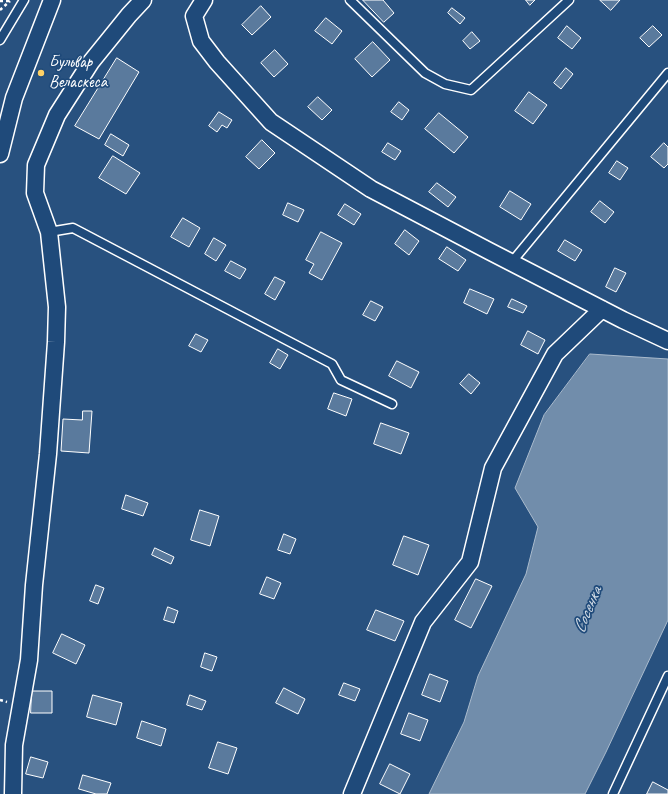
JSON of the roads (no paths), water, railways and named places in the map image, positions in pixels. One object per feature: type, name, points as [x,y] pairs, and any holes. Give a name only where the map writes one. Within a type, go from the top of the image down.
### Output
[{"type":"street","points":[[0,154],[14,98],[52,0]]},
{"type":"street","points":[[13,794],[14,745],[29,660],[34,585],[48,454],[56,342],[57,307],[49,232],[35,193],[36,165],[57,114],[91,62],[129,14],[143,0]]},
{"type":"street","points":[[204,0],[194,16],[200,41],[271,122],[371,189],[623,320],[668,340]]},
{"type":"street","points":[[352,794],[423,622],[470,562],[493,468],[555,354],[602,309]]},
{"type":"lane","points":[[0,40],[24,0]]},
{"type":"lane","points":[[350,0],[425,73],[445,84],[471,90],[569,0]]},
{"type":"lane","points":[[511,263],[668,73]]},
{"type":"lane","points":[[49,232],[73,228],[332,364],[341,380],[392,404]]},
{"type":"lane","points":[[613,794],[668,676]]},
{"type":"water","name":"Сосенка","points":[[590,354],[668,359],[668,620],[585,794],[429,794],[464,722],[478,676],[526,574],[538,527],[515,488],[544,415]]},
{"type":"place","name":"Бульвар Веласкеса","points":[[41,73]]}]
